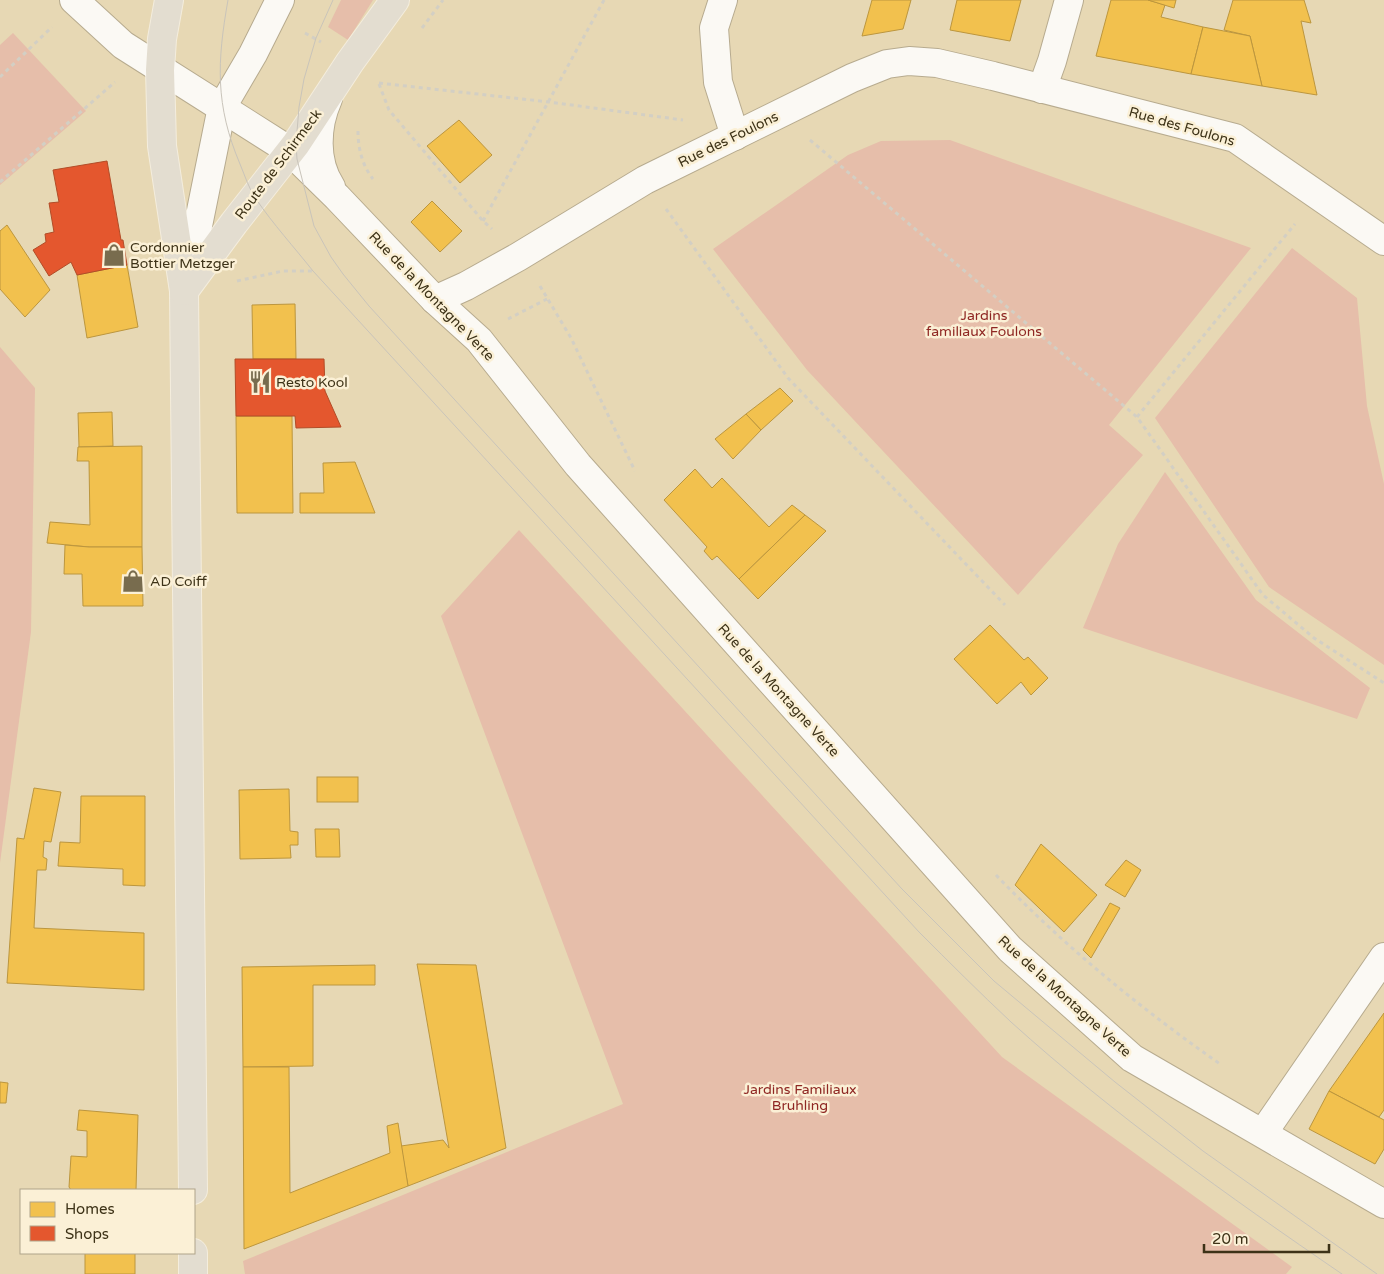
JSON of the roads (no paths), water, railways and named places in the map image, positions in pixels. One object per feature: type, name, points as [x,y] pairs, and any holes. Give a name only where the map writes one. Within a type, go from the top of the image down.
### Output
[{"type":"main road","points":[[169,0],[162,39],[140,60],[162,146],[184,291],[193,1189]]},
{"type":"main road","name":"Route de Schirmeck","points":[[184,291],[290,152],[350,62],[395,0]]},
{"type":"street","points":[[723,0],[714,28],[718,82],[732,127]]},
{"type":"street","points":[[1042,90],[1069,0]]},
{"type":"street","name":"Rue de la Montagne Verte","points":[[75,2],[140,60],[222,107],[290,152],[337,197],[435,300],[479,340],[578,465],[1010,948],[1132,1058],[1384,1204]]},
{"type":"street","points":[[184,291],[222,107],[253,54],[276,8]]},
{"type":"street","name":"Rue des Foulons","points":[[435,300],[485,276],[732,127],[784,111],[852,78],[887,64],[909,61],[938,63],[1234,138],[1384,241]]},
{"type":"street","name":"Rue de la Montagne Verte","points":[[331,91],[320,125],[319,155],[322,170],[337,197]]},
{"type":"street","points":[[1263,1134],[1384,957]]},
{"type":"tram line","points":[[228,0],[224,22],[220,83],[222,103],[232,143],[254,195],[269,217],[313,271],[919,932],[976,989],[1090,1090],[1172,1154],[1342,1274]]},
{"type":"tram line","points":[[333,0],[316,38],[304,79],[299,107],[296,144],[297,159],[314,226],[331,257],[369,306],[902,889],[994,981],[1115,1082],[1203,1151],[1377,1274]]},
{"type":"place","name":"Cordonnier Bottier Metzger","points":[[114,255]]},
{"type":"place","name":"Resto Kool","points":[[260,382]]},
{"type":"place","name":"AD Coiff","points":[[133,581]]},
{"type":"park label","name":"Jardins familiaux Foulons","points":[[984,324]]},
{"type":"park label","name":"Jardins Familiaux Bruhling","points":[[800,1098]]}]
